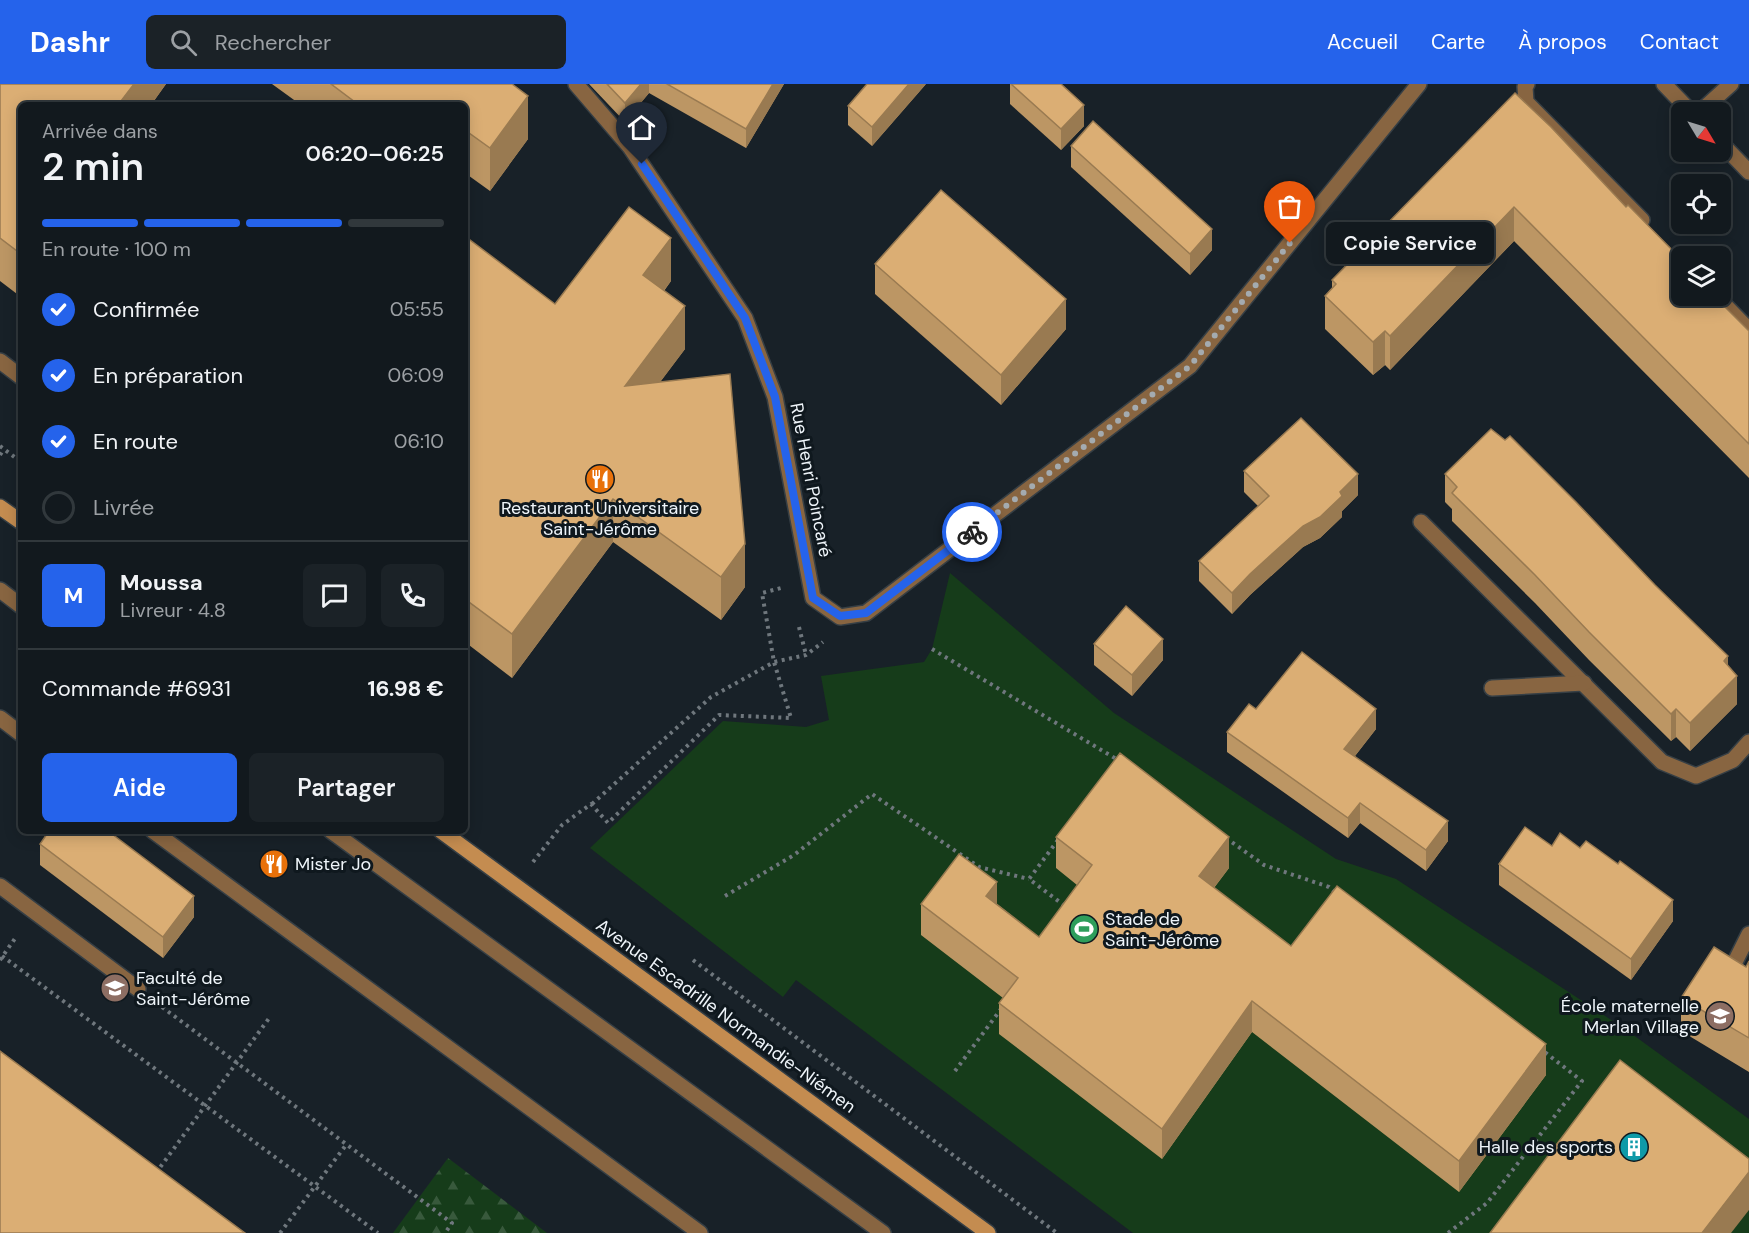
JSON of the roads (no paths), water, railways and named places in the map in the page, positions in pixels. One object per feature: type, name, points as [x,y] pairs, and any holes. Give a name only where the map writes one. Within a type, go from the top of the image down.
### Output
[{"type":"street","name":"Rue Henri Poincaré","points":[[576,84],[630,147],[745,318],[775,397],[813,598],[840,616],[866,613],[1190,366],[1419,84]]},
{"type":"street","points":[[1527,84],[1525,87],[1526,102],[1649,227]]},
{"type":"street","points":[[1664,84],[1681,102]]},
{"type":"street","points":[[1711,102],[1731,84]]},
{"type":"street","points":[[1731,153],[1749,172]]},
{"type":"street","points":[[1726,306],[1749,330]]},
{"type":"street","points":[[0,361],[18,375]]},
{"type":"street","points":[[0,507],[18,520]]},
{"type":"street","points":[[1421,522],[1662,762],[1696,776],[1732,760],[1749,742]]},
{"type":"street","points":[[0,590],[18,604]]},
{"type":"street","points":[[1492,688],[1584,683]]},
{"type":"street","points":[[0,718],[18,732]]},
{"type":"street","points":[[157,834],[700,1233]]},
{"type":"street","points":[[335,834],[883,1233]]},
{"type":"street","name":"Avenue Escadrille Normandie-Niémen","points":[[445,834],[988,1233]]},
{"type":"street","points":[[0,886],[138,989]]},
{"type":"street","points":[[1734,964],[1749,934]]},
{"type":"place","name":"Copie Service","points":[[1290,243]]},
{"type":"place","name":"Restaurant Universitaire Saint-Jérôme","points":[[600,479]]},
{"type":"place","name":"Mister Jo","points":[[274,864]]},
{"type":"place","name":"Stade de Saint-Jérôme","points":[[1084,929]]},
{"type":"place","name":"Faculté de Saint-Jérôme","points":[[115,988]]},
{"type":"place","name":"École maternelle Merlan Village","points":[[1720,1016]]},
{"type":"place","name":"Halle des sports","points":[[1634,1147]]}]
